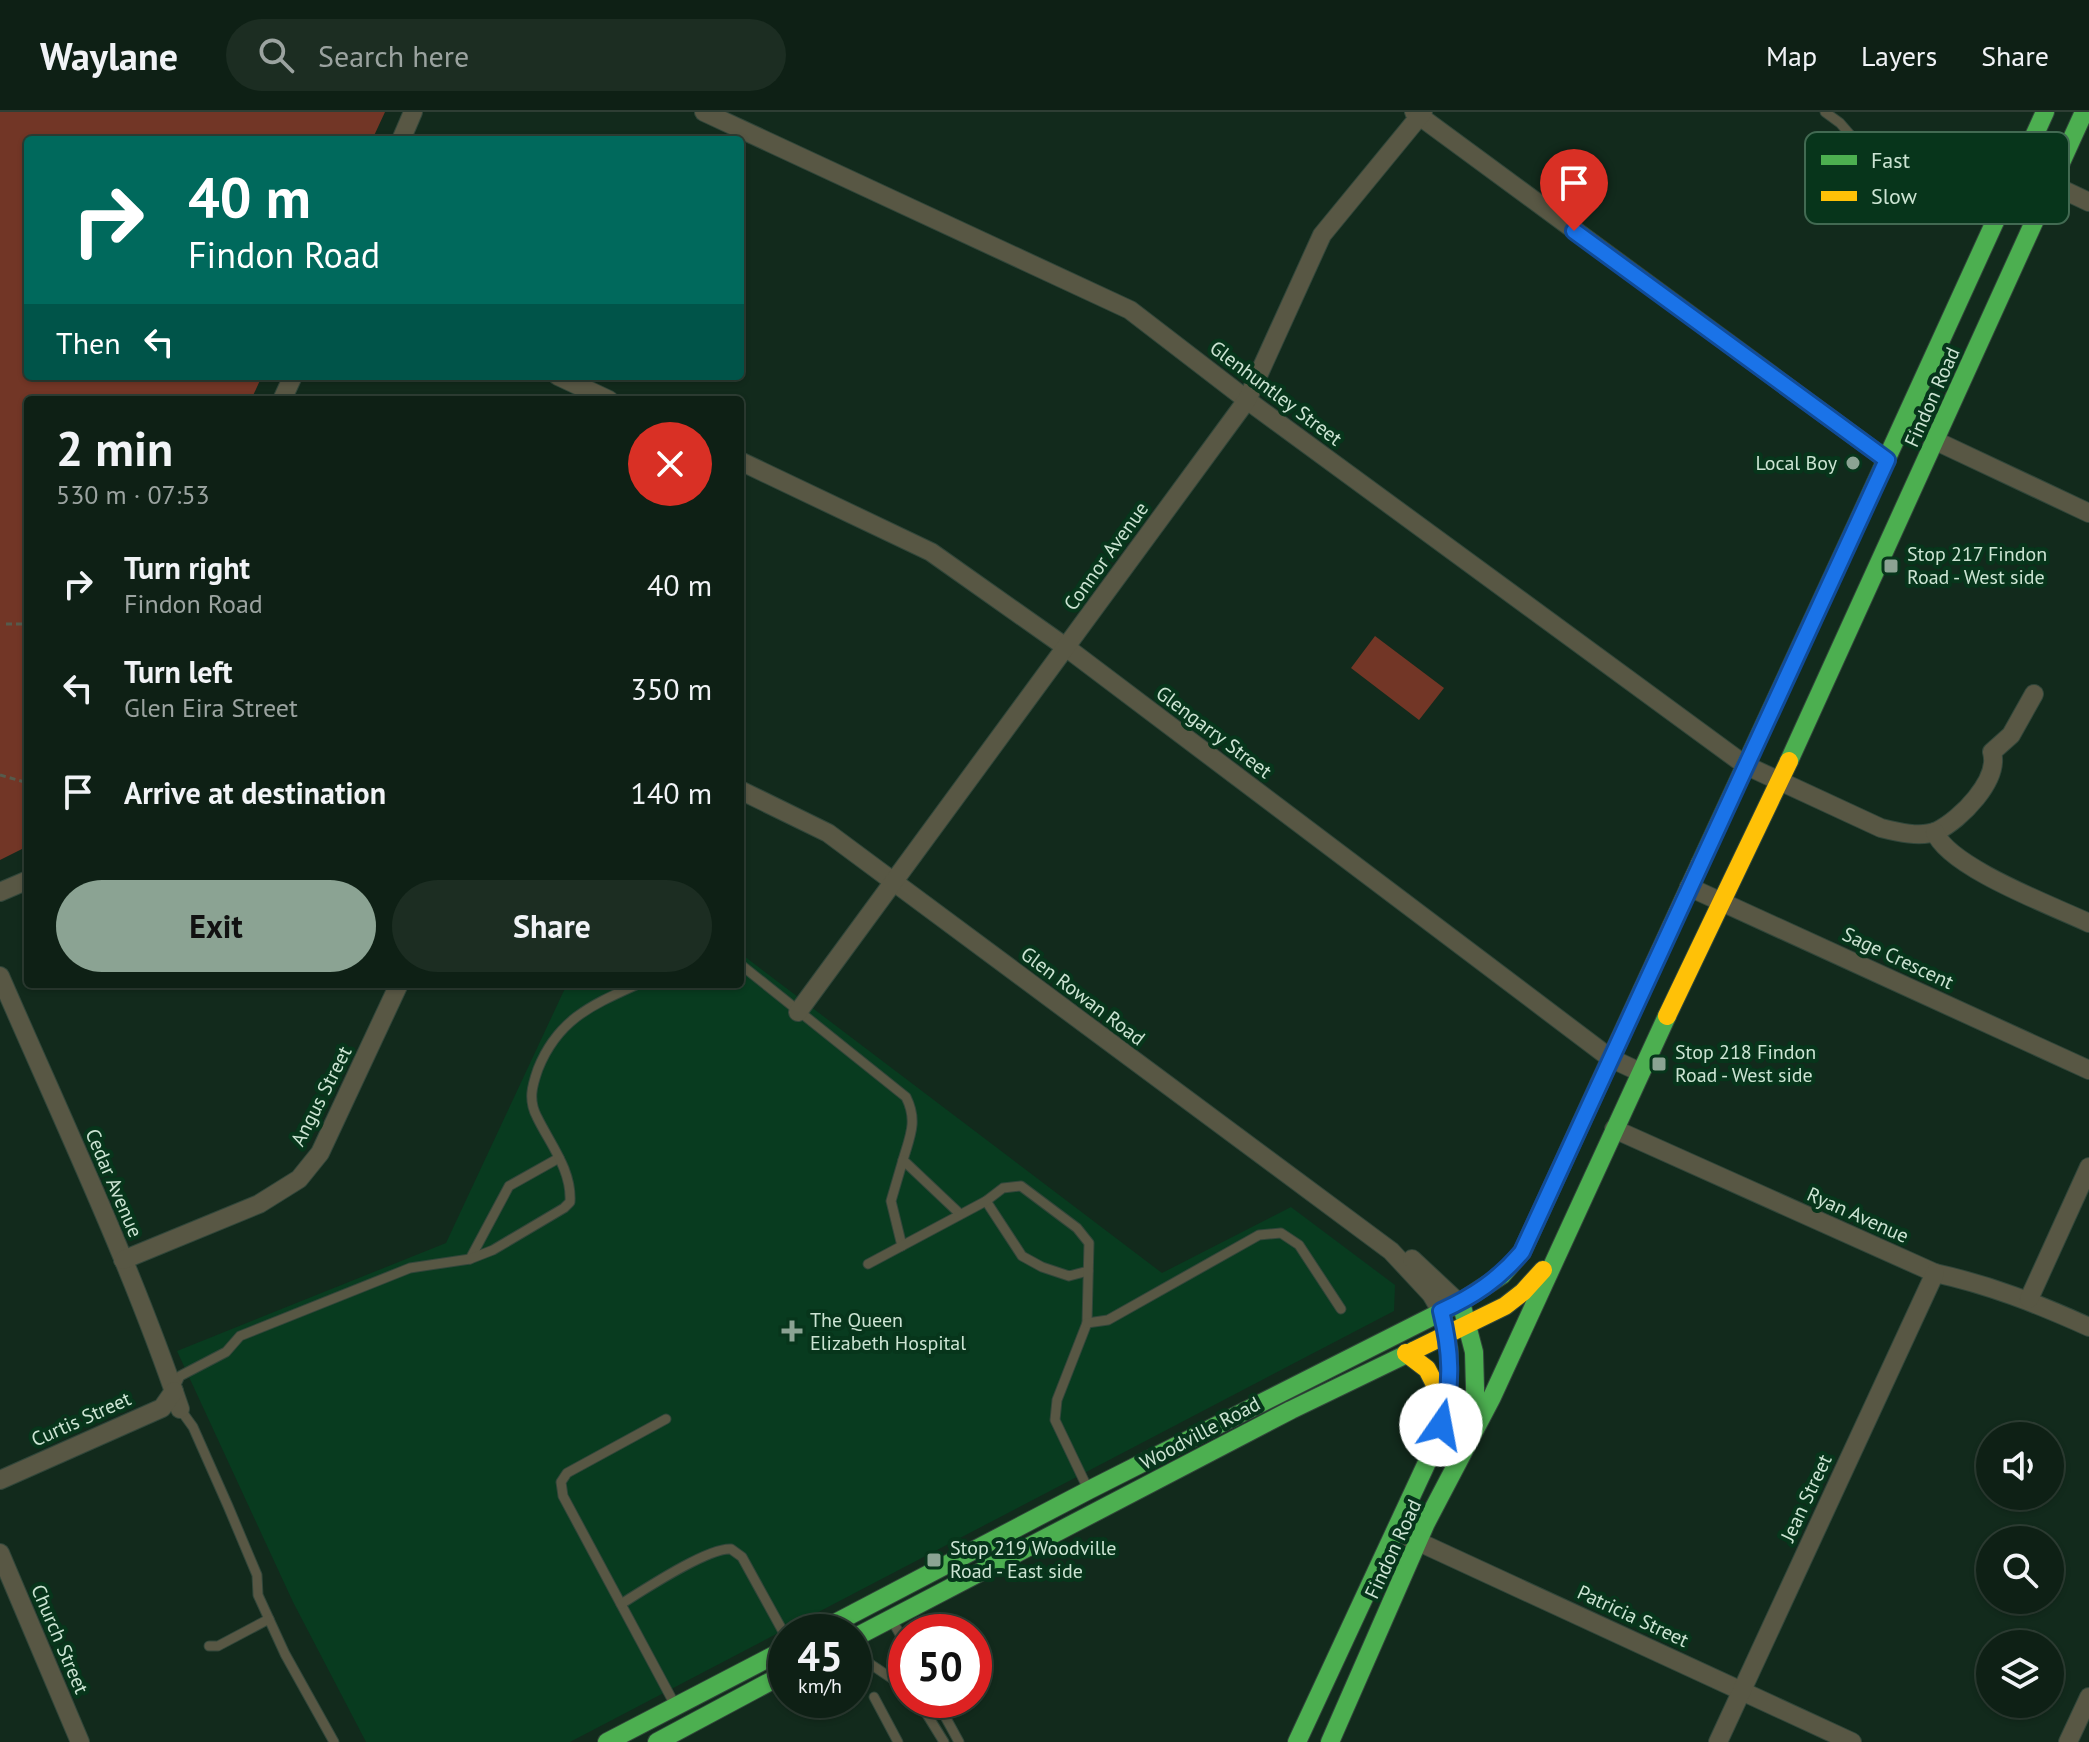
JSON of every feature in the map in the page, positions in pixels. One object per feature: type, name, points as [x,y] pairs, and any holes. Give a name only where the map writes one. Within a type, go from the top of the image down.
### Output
[{"type":"main road","name":"Findon Road","points":[[2036,132],[2045,112]]},
{"type":"main road","name":"Findon Road","points":[[2069,145],[2084,112]]},
{"type":"main road","name":"Findon Road","points":[[1459,1303],[1502,1275],[1522,1252],[1994,224]]},
{"type":"main road","name":"Findon Road","points":[[1330,1742],[1419,1542],[1492,1397],[1640,1072],[1780,781],[2033,224]]},
{"type":"main road","points":[[1887,460],[1936,441]]},
{"type":"main road","name":"Woodville Road","points":[[902,1614],[1406,1353],[1505,1306],[1557,1256]]},
{"type":"main road","points":[[1459,1303],[1469,1323],[1476,1353],[1476,1424]]},
{"type":"main road","name":"Woodville Road","points":[[852,1614],[1459,1303]]},
{"type":"main road","name":"Findon Road","points":[[1297,1742],[1436,1443],[1447,1408],[1451,1375],[1447,1333],[1441,1311]]},
{"type":"main road","points":[[1406,1353],[1427,1369],[1447,1408]]},
{"type":"main road","points":[[607,1742],[768,1658]]},
{"type":"main road","points":[[657,1742],[768,1683]]},
{"type":"street","points":[[403,136],[413,112]]},
{"type":"street","name":"Glenhuntley Street","points":[[704,112],[1130,310],[1247,400],[1745,765],[1881,828],[1899,833],[1935,832]]},
{"type":"street","points":[[1419,113],[1887,460]]},
{"type":"street","name":"Connor Avenue","points":[[798,1012],[1247,400],[1322,235],[1419,113]]},
{"type":"street","points":[[2069,193],[2089,202]]},
{"type":"street","points":[[566,380],[600,396]]},
{"type":"street","points":[[1936,441],[2089,513]]},
{"type":"street","name":"Glengarry Street","points":[[744,463],[931,552],[1067,648],[1610,1058],[1640,1072]]},
{"type":"street","points":[[2034,694],[2011,735],[1992,752],[1994,764],[1981,791],[1969,806],[1935,832],[1941,845],[1963,863],[2089,923]]},
{"type":"street","name":"Glen Rowan Road","points":[[744,792],[828,833],[1391,1251],[1431,1294],[1441,1311]]},
{"type":"street","points":[[0,892],[24,882]]},
{"type":"street","name":"Sage Crescent","points":[[1689,887],[2089,1070]]},
{"type":"street","name":"Cedar Avenue","points":[[0,976],[123,1260],[177,1400]]},
{"type":"street","name":"Angus Street","points":[[123,1260],[259,1204],[299,1179],[320,1153],[397,988]]},
{"type":"street","name":"Ryan Avenue","points":[[1614,1129],[1935,1273],[1981,1283],[2029,1299],[2089,1327]]},
{"type":"street","points":[[2029,1299],[2089,1167]]},
{"type":"street","name":"Glen Rowan Road","points":[[1391,1251],[1411,1258],[1459,1303]]},
{"type":"street","name":"Jean Street","points":[[1718,1742],[1935,1273]]},
{"type":"street","name":"Curtis Street","points":[[0,1480],[177,1400]]},
{"type":"street","name":"Patricia Street","points":[[1396,1531],[1852,1742]]},
{"type":"street","name":"Church Street","points":[[0,1553],[80,1742]]},
{"type":"street","points":[[2068,1742],[2089,1697]]},
{"type":"lane","points":[[1825,112],[1848,132]]},
{"type":"lane","points":[[744,967],[906,1097],[913,1111],[913,1126],[891,1201],[902,1246]]},
{"type":"lane","points":[[334,1742],[285,1654],[258,1595],[257,1575],[193,1427],[177,1400],[180,1376],[226,1352],[240,1336],[410,1268],[470,1259],[536,1226],[570,1202],[567,1178],[531,1100],[532,1085],[545,1050],[569,1021],[629,988]]},
{"type":"lane","points":[[470,1259],[509,1186],[559,1158]]},
{"type":"lane","points":[[903,1160],[959,1213]]},
{"type":"lane","points":[[868,1264],[986,1201],[1003,1188],[1021,1186],[1077,1228],[1089,1243],[1087,1323],[1057,1400],[1055,1420],[1098,1512]]},
{"type":"lane","points":[[986,1201],[1022,1256],[1069,1276],[1088,1271]]},
{"type":"lane","points":[[1087,1323],[1108,1320],[1259,1235],[1281,1233],[1299,1245],[1341,1309]]},
{"type":"lane","points":[[666,1419],[567,1473],[561,1482],[563,1496],[676,1707],[680,1729]]},
{"type":"lane","points":[[621,1604],[702,1559],[731,1549],[742,1557],[773,1614]]},
{"type":"lane","points":[[209,1646],[218,1646],[269,1619]]},
{"type":"lane","points":[[874,1697],[898,1742]]},
{"type":"lane","points":[[929,1718],[944,1742]]},
{"type":"lane","points":[[946,1718],[959,1742]]},
{"type":"path","points":[[6,624],[24,624]]},
{"type":"path","points":[[0,775],[24,782]]},
{"type":"shaded area","points":[[0,112],[385,112],[374,136],[24,136],[24,380],[260,380],[253,396],[24,396],[24,848],[0,860]]},
{"type":"shaded area","points":[[1375,636],[1444,688],[1419,720],[1351,668]]},
{"type":"shaded area","name":"The Queen Elizabeth Hospital","points":[[744,956],[1162,1273],[1291,1207],[1395,1285],[1394,1311],[815,1614],[768,1614],[768,1638],[570,1742],[366,1742],[293,1602],[177,1351],[446,1243],[565,988],[744,988]]},
{"type":"traffic: fast","points":[[2036,132],[2045,112]]},
{"type":"traffic: fast","points":[[2069,145],[2084,112]]},
{"type":"traffic: fast","points":[[1700,864],[1994,224]]},
{"type":"traffic: fast","points":[[1789,761],[2033,224]]},
{"type":"traffic: fast","points":[[1330,1742],[1426,1523],[1492,1397],[1667,1016]]},
{"type":"traffic: fast","points":[[852,1614],[1459,1303],[1502,1275],[1522,1252],[1599,1084]]},
{"type":"traffic: fast","points":[[1463,1310],[1474,1352],[1476,1424]]},
{"type":"traffic: fast","points":[[1297,1742],[1436,1443],[1449,1381],[1449,1351],[1443,1318]]},
{"type":"traffic: fast","points":[[872,1629],[1291,1410],[1413,1351]]},
{"type":"traffic: fast","points":[[607,1742],[768,1658]]},
{"type":"traffic: fast","points":[[657,1742],[768,1683]]},
{"type":"traffic: slow","points":[[1667,1016],[1789,761]]},
{"type":"traffic: slow","points":[[1599,1084],[1700,864]]},
{"type":"traffic: slow","points":[[1413,1351],[1505,1306],[1543,1270]]},
{"type":"traffic: slow","points":[[1406,1353],[1427,1369],[1447,1408]]},
{"type":"place","name":"Local Boy","points":[[1853,463]]},
{"type":"place","name":"Stop 217 Findon Road - West side","points":[[1891,566]]},
{"type":"place","name":"Stop 218 Findon Road - West side","points":[[1659,1064]]},
{"type":"place","name":"The Queen Elizabeth Hospital","points":[[792,1331]]},
{"type":"place","name":"Stop 219 Woodville Road - East side","points":[[934,1560]]},
{"type":"route","points":[[1441,1425],[1447,1408],[1451,1375],[1451,1357],[1441,1311],[1479,1292],[1502,1275],[1522,1252],[1887,460],[1574,231]]}]
